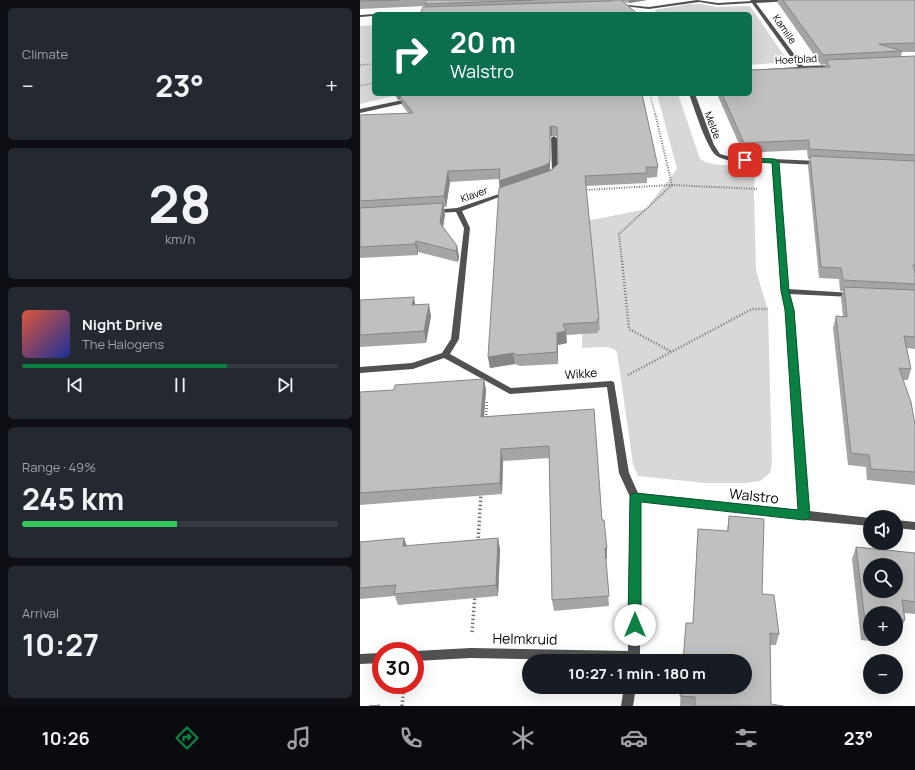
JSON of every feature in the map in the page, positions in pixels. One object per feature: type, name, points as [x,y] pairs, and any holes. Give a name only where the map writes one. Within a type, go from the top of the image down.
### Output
[{"type":"street","points":[[610,7],[622,2],[649,8],[699,1],[718,4],[789,0]]},
{"type":"street","name":"Kamille","points":[[753,1],[801,67]]},
{"type":"street","points":[[360,16],[372,15]]},
{"type":"street","name":"Hoefblad","points":[[752,70],[839,66]]},
{"type":"street","name":"Melde","points":[[693,96],[711,145],[718,155],[730,159],[823,164]]},
{"type":"street","points":[[360,111],[418,99]]},
{"type":"street","points":[[542,180],[550,178],[555,173],[554,138]]},
{"type":"street","points":[[775,162],[785,291],[790,310],[804,516]]},
{"type":"street","name":"Klaver","points":[[428,212],[458,210],[513,191]]},
{"type":"street","points":[[360,370],[413,366],[445,355],[455,339],[467,228],[458,210]]},
{"type":"street","points":[[785,291],[862,296]]},
{"type":"street","name":"Wikke","points":[[445,355],[510,392],[611,384],[624,474],[635,497]]},
{"type":"street","name":"Walstro","points":[[635,497],[863,521]]},
{"type":"street","name":"Helmkruid","points":[[634,654],[635,497]]},
{"type":"street","points":[[903,525],[915,526]]},
{"type":"street","name":"Helmkruid","points":[[424,656],[471,653],[522,655]]},
{"type":"street","points":[[360,659],[372,658]]},
{"type":"street","points":[[627,706],[629,694]]},
{"type":"path","points":[[360,65],[372,64]]},
{"type":"path","points":[[360,86],[372,83]]},
{"type":"path","points":[[650,96],[672,185]]},
{"type":"path","points":[[672,185],[619,234],[629,329],[672,352]]},
{"type":"path","points":[[577,190],[672,185],[777,190]]},
{"type":"path","points":[[611,384],[752,309],[790,310]]},
{"type":"path","points":[[486,424],[489,379]]},
{"type":"path","points":[[478,545],[481,491]]},
{"type":"path","points":[[471,653],[475,591]]},
{"type":"path","points":[[402,706],[403,694]]},
{"type":"shaded area","points":[[690,4],[702,4],[716,7],[750,6],[785,57],[774,63],[752,65],[752,12],[656,12],[654,10]]},
{"type":"shaded area","points":[[372,25],[372,96],[393,96],[360,104],[360,26]]},
{"type":"shaded area","points":[[658,96],[679,96],[700,159],[711,164],[718,165],[752,164],[755,169],[754,193],[756,269],[768,310],[772,464],[770,473],[760,481],[746,483],[705,483],[638,476],[633,464],[617,352],[606,347],[582,348],[582,222],[646,209],[677,169]]},
{"type":"building","points":[[360,0],[400,0],[360,1]]},
{"type":"building","points":[[426,0],[533,0],[425,4]]},
{"type":"building","points":[[621,0],[636,12],[421,12],[423,7]]},
{"type":"building","points":[[783,0],[915,0],[915,43],[879,44],[902,51],[823,55]]},
{"type":"building","points":[[915,56],[915,155],[809,149],[809,140],[744,143],[723,96],[752,96],[752,70],[830,67],[826,60]]},
{"type":"building","points":[[400,96],[642,96],[658,167],[646,167],[647,173],[585,176],[599,319],[597,319],[598,322],[563,324],[566,331],[557,333],[557,352],[518,355],[513,353],[488,357],[499,188],[552,170],[558,164],[557,127],[550,127],[550,162],[546,165],[499,181],[500,169],[448,171],[444,196],[360,201],[360,115],[413,113]]},
{"type":"building","points":[[810,156],[915,161],[915,265],[913,265],[915,284],[843,280],[841,268],[821,267]]},
{"type":"building","points":[[443,203],[440,223],[457,246],[456,251],[416,241],[415,244],[360,247],[360,208]]},
{"type":"building","points":[[844,287],[915,290],[915,337],[904,336],[911,369],[899,368],[911,402],[915,425],[915,472],[871,469],[869,455],[851,453],[836,316],[847,317]]},
{"type":"building","points":[[414,297],[412,305],[429,304],[424,331],[360,335],[360,300]]},
{"type":"building","points":[[484,379],[481,417],[594,409],[602,520],[604,520],[607,548],[605,548],[609,596],[552,600],[549,446],[501,449],[500,483],[360,493],[360,392],[394,390],[395,385]]},
{"type":"building","points":[[729,516],[764,519],[762,594],[774,595],[779,634],[770,633],[771,704],[783,706],[695,706],[695,697],[680,696],[680,694],[752,694],[752,654],[684,654],[686,623],[693,623],[698,529],[728,531]]},
{"type":"building","points":[[404,538],[403,546],[498,538],[496,585],[394,594],[396,585],[360,588],[360,542]]},
{"type":"building","points":[[856,547],[863,548],[863,550],[886,550],[915,553],[915,602],[902,600],[903,606],[863,606]]},
{"type":"building","points":[[903,607],[905,620],[903,620]]},
{"type":"route","points":[[635,625],[635,497],[804,516],[790,310],[785,291],[775,162],[745,160]]}]
